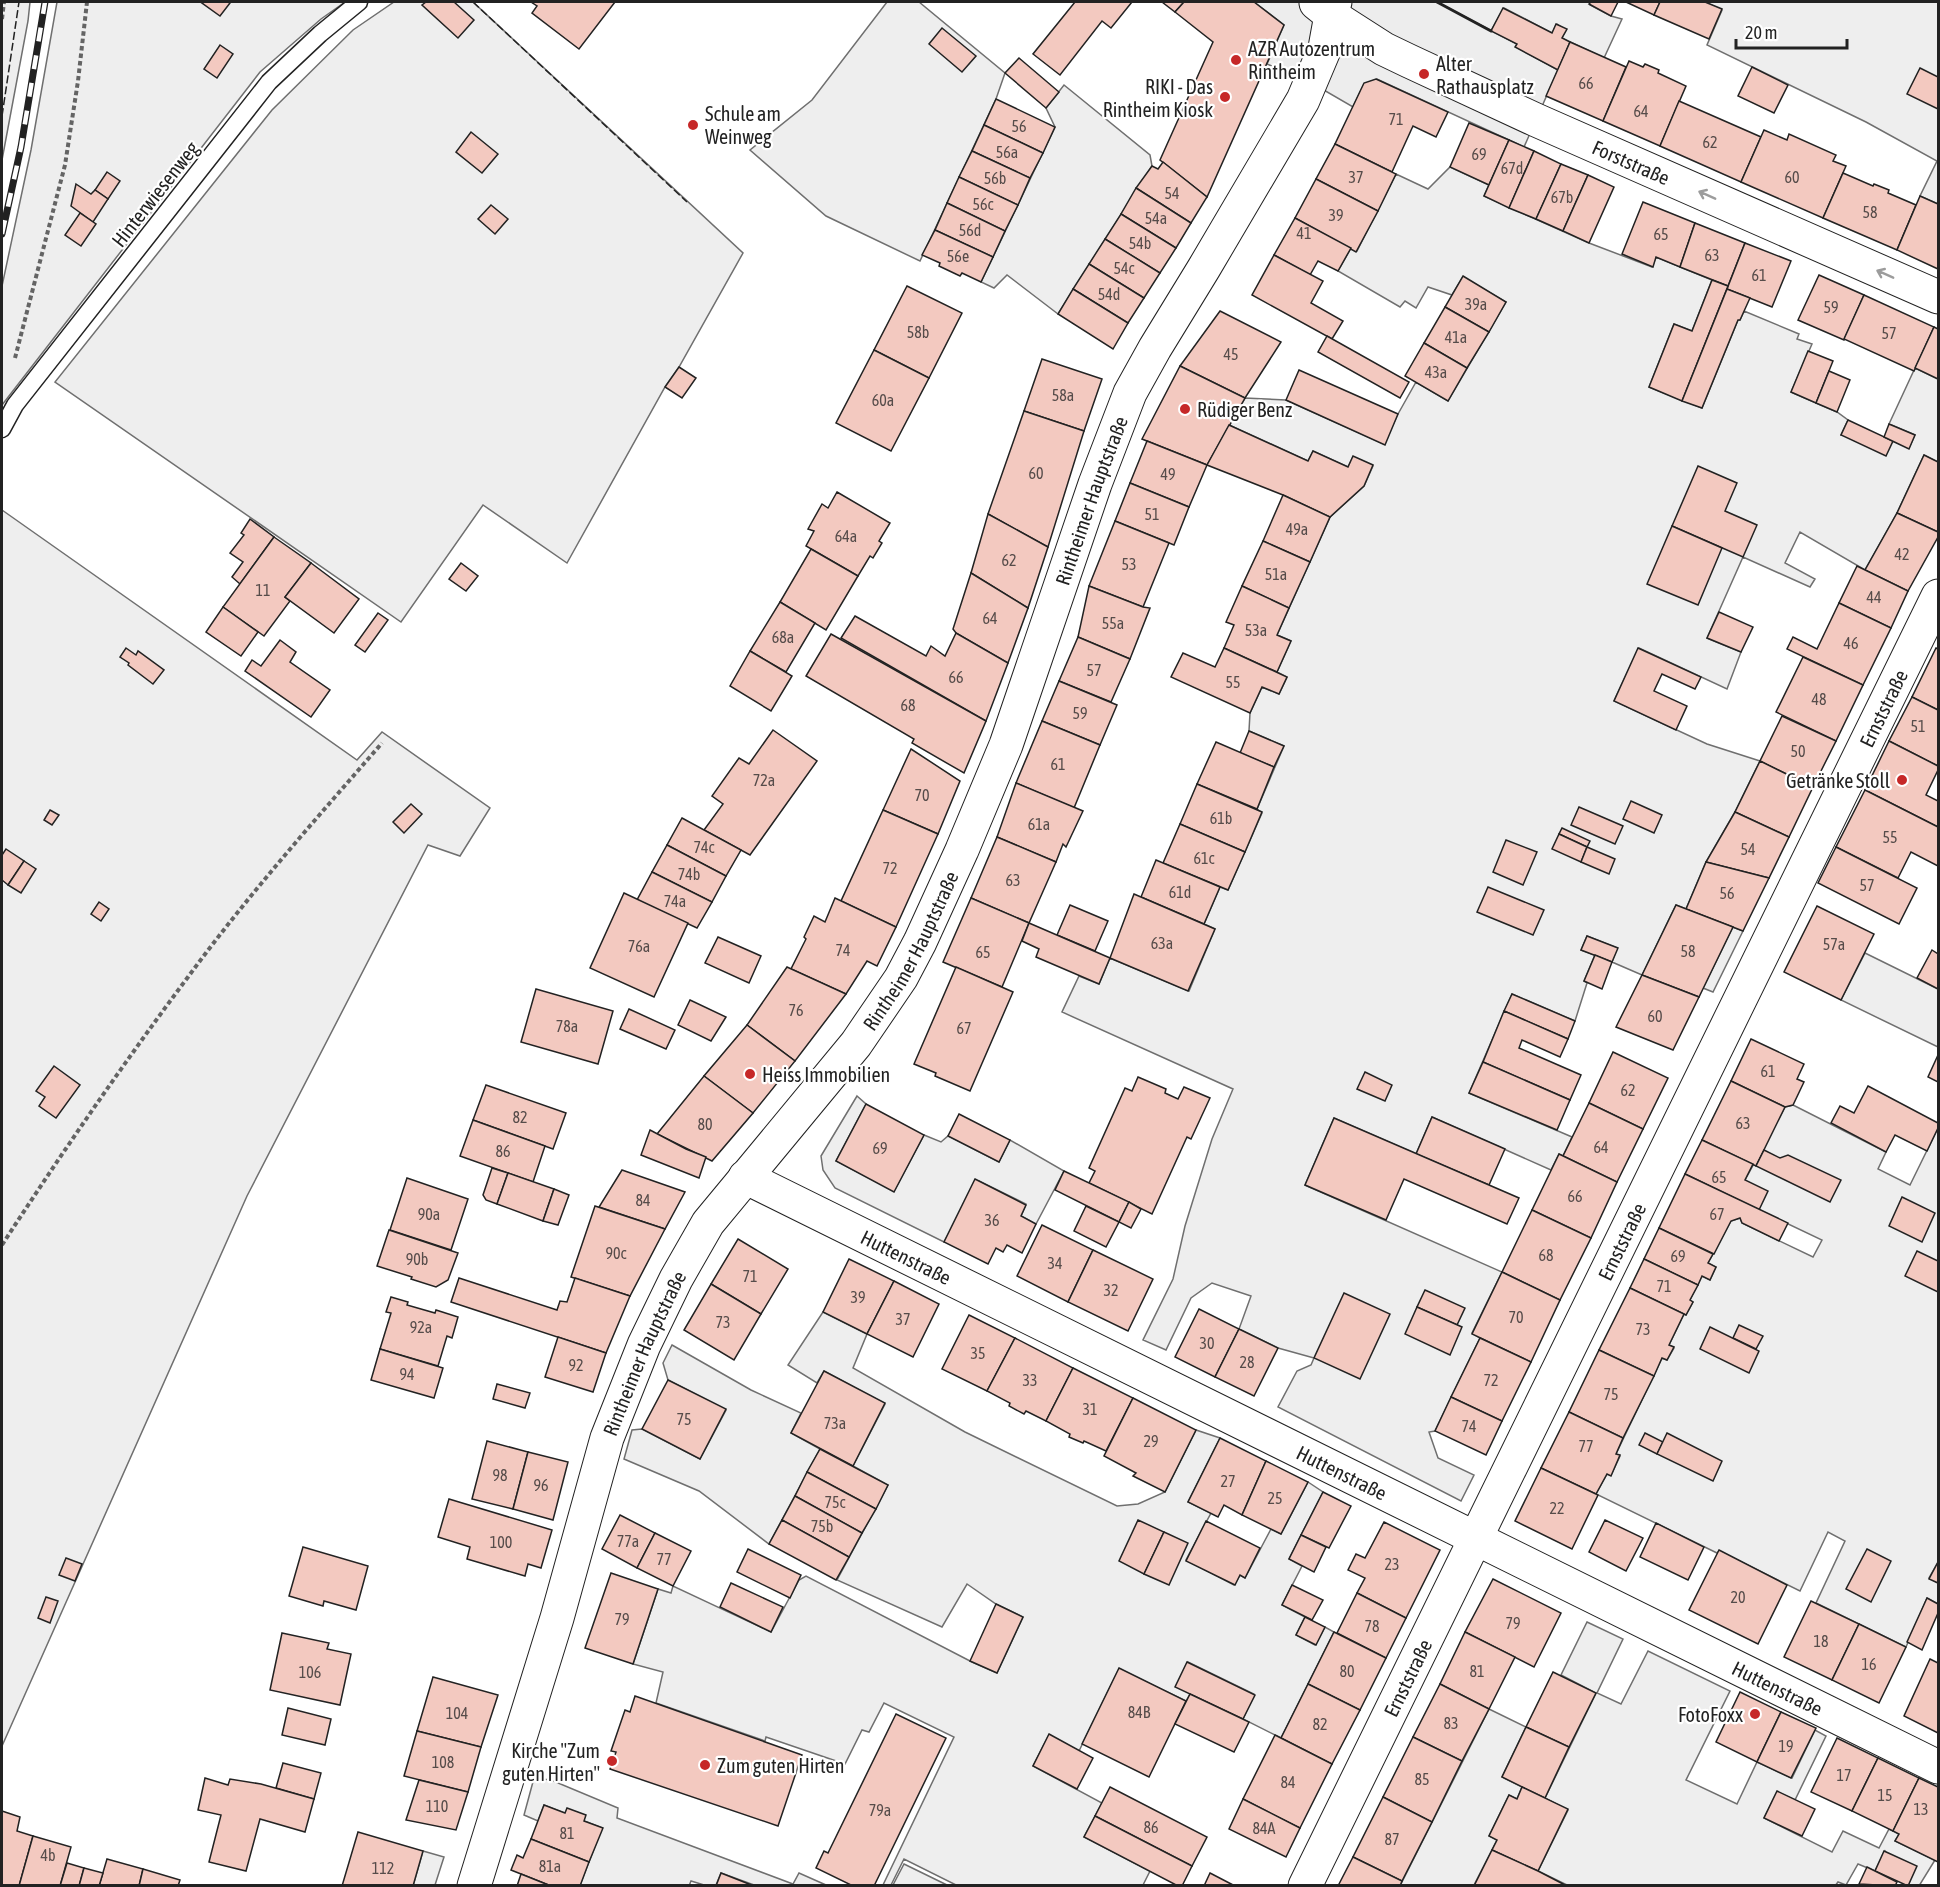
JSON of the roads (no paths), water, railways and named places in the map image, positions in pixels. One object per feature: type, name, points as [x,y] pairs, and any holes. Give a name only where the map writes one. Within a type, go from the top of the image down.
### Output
[{"type":"street","name":"Forststraße","points":[[1327,6],[1384,49],[1536,120],[1938,297]]},
{"type":"street","name":"Rintheimer Hauptstraße","points":[[474,1886],[554,1627],[607,1437],[644,1345],[676,1279],[708,1223],[856,1044],[901,978],[920,942],[1006,745],[1095,484],[1130,393],[1303,99],[1325,48],[1327,6]]},
{"type":"street","name":"Ernststraße","points":[[1305,1886],[1938,596]]},
{"type":"street","name":"Huttenstraße","points":[[745,1177],[1477,1537],[1938,1767]]},
{"type":"lane","name":"Hinterwiesenweg","points":[[2,429],[15,405],[269,82],[320,34],[359,2]]},
{"type":"railway","points":[[2,234],[21,147],[45,2]]},
{"type":"place","name":"AZR Autozentrum Rintheim","points":[[1236,60]]},
{"type":"place","name":"Alter Rathausplatz","points":[[1424,74]]},
{"type":"place","name":"RIKI - Das Rintheim Kiosk","points":[[1225,97]]},
{"type":"place","name":"Schule am Weinweg","points":[[693,125]]},
{"type":"place","name":"Rüdiger Benz","points":[[1185,409]]},
{"type":"place","name":"Getränke Stoll","points":[[1902,780]]},
{"type":"place","name":"Heiss Immobilien","points":[[750,1074]]},
{"type":"place","name":"FotoFoxx","points":[[1755,1714]]},
{"type":"place","name":"Kirche \"Zum guten Hirten\"","points":[[612,1761]]},
{"type":"place","name":"Zum guten Hirten","points":[[705,1765]]}]
